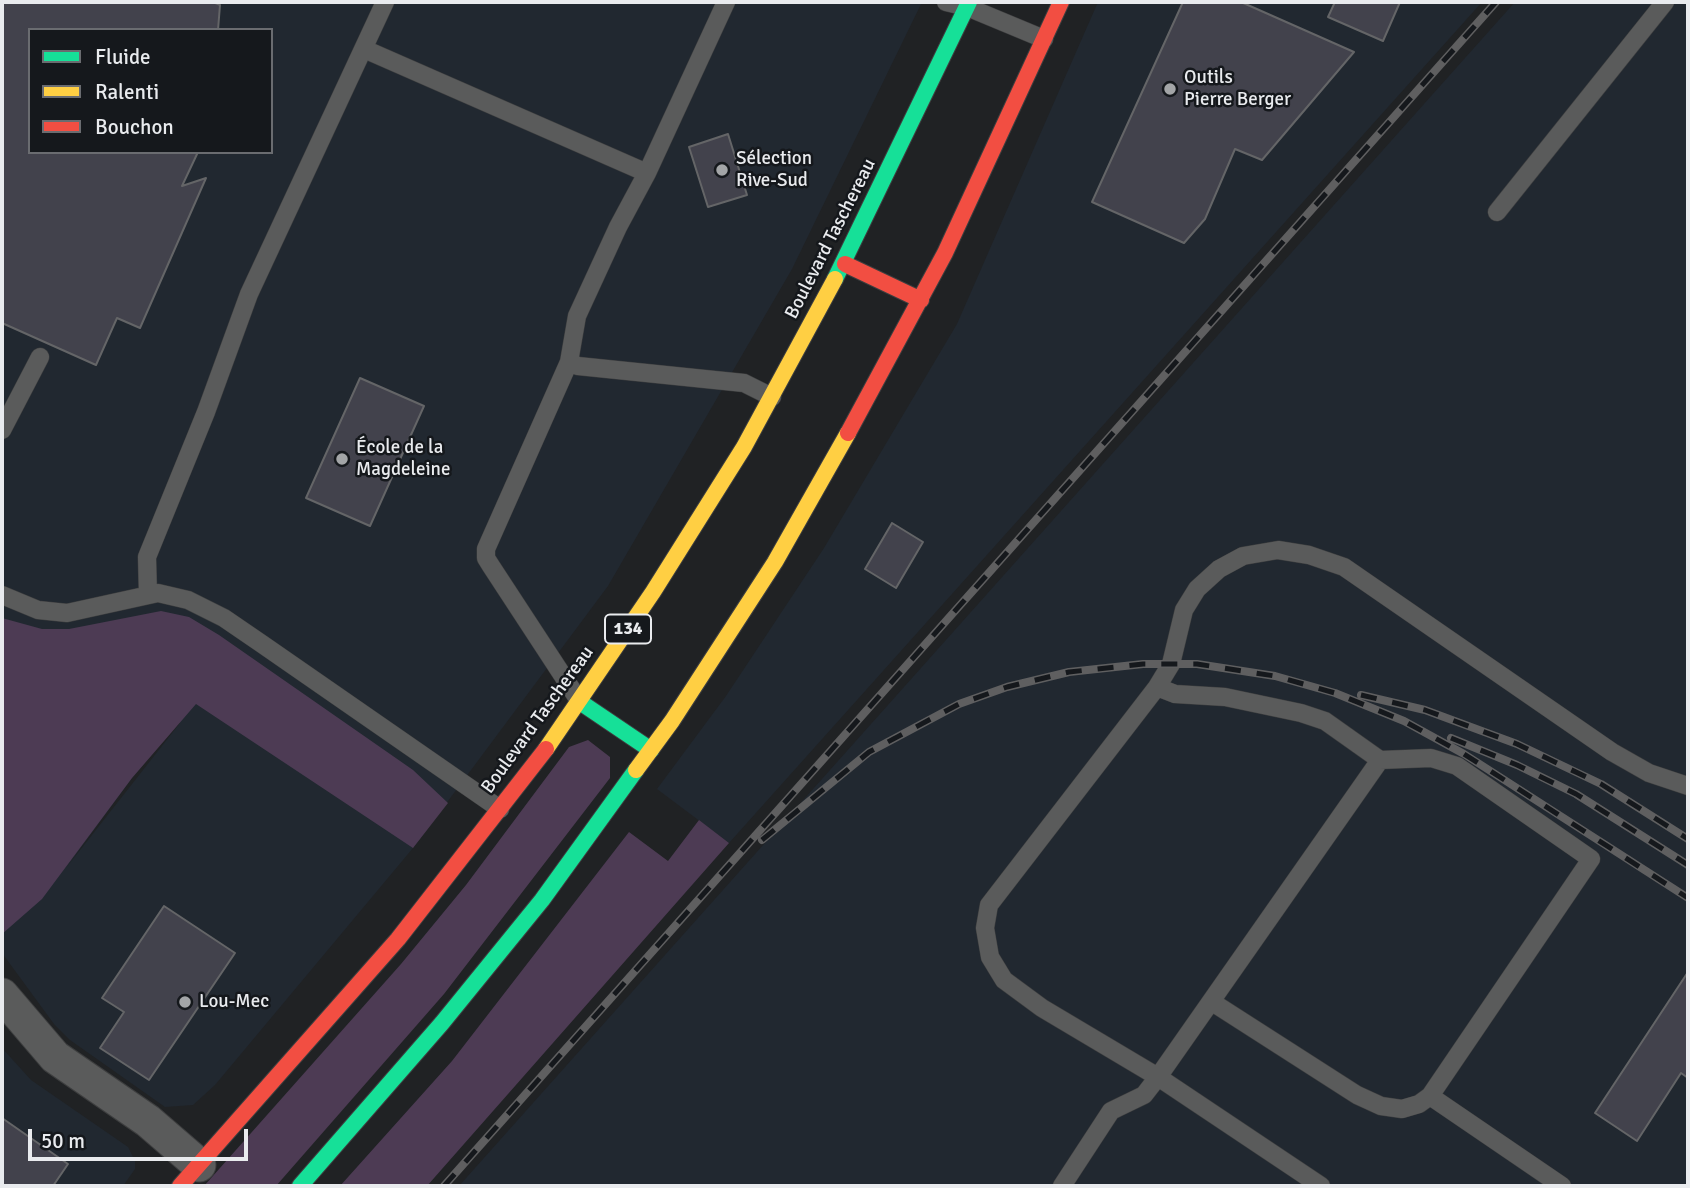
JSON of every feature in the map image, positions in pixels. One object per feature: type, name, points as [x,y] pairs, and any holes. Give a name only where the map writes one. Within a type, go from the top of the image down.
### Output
[{"type":"main road","points":[[300,1186],[483,973],[570,863],[651,751],[775,562],[869,401],[921,300],[1061,2]]},
{"type":"main road","name":"Boulevard Taschereau","points":[[190,1176],[390,948],[580,702],[653,592],[772,397],[845,264],[968,4]]},
{"type":"main road","points":[[845,264],[921,300]]},
{"type":"main road","points":[[580,702],[651,751]]},
{"type":"street","points":[[2,995],[55,1057],[148,1121],[190,1176]]},
{"type":"lane","points":[[148,595],[146,557],[206,412],[249,294],[385,2]]},
{"type":"lane","points":[[580,702],[486,558],[489,540],[569,362],[577,316],[726,2]]},
{"type":"lane","points":[[946,2],[968,4],[1044,40]]},
{"type":"lane","points":[[1497,212],[1665,2]]},
{"type":"lane","points":[[364,49],[647,173]]},
{"type":"lane","points":[[2,430],[40,357]]},
{"type":"lane","points":[[569,362],[578,366],[744,383],[772,397]]},
{"type":"lane","points":[[1321,1186],[1158,1077],[1042,1008],[1004,980],[990,957],[985,928],[989,905],[997,891],[1157,687],[1171,664],[1184,610],[1197,590],[1219,569],[1243,556],[1278,550],[1309,555],[1364,579],[1612,752],[1649,773],[1688,786]]},
{"type":"lane","points":[[2,595],[38,610],[67,614],[148,595],[174,595],[224,618],[499,809]]},
{"type":"lane","points":[[1157,687],[1175,694],[1225,697],[1301,713],[1325,721],[1380,760],[1431,758],[1457,766],[1591,859],[1430,1096],[1402,1109],[1381,1106],[1357,1095],[1212,1002]]},
{"type":"lane","points":[[1062,1186],[1111,1111],[1144,1094],[1158,1077],[1380,760]]},
{"type":"lane","points":[[1430,1096],[1562,1186]]},
{"type":"shaded area","name":"École de la Magdeleine","points":[[2,2],[922,2],[792,269],[608,586],[413,848],[215,1085],[193,1105],[165,1107],[70,1040],[54,1024],[2,953]],"holes":[[[180,723],[66,868],[132,778]]]},
{"type":"shaded area","points":[[1098,2],[1482,2],[729,843],[657,789],[726,696],[824,548],[957,324]]},
{"type":"shaded area","points":[[1515,2],[1688,2],[1688,1186],[459,1186]]},
{"type":"shaded area","points":[[161,611],[189,617],[219,635],[413,770],[448,803],[413,848],[196,704],[132,778],[42,899],[2,934],[2,618],[42,629],[69,629]]},
{"type":"shaded area","points":[[588,740],[610,757],[610,778],[444,994],[276,1186],[204,1186],[401,964],[466,885],[569,747]]},
{"type":"shaded area","points":[[699,820],[729,843],[427,1186],[340,1186],[452,1061],[629,832],[668,861]]},
{"type":"shaded area","points":[[2,1048],[31,1080],[128,1147],[135,1161],[135,1169],[123,1186],[2,1186]]},
{"type":"building","points":[[2,2],[213,2],[220,5],[218,28],[28,28],[28,154],[197,154],[182,186],[206,178],[140,328],[117,318],[96,365],[2,323]]},
{"type":"building","points":[[1183,2],[1241,2],[1354,52],[1262,160],[1235,149],[1205,219],[1184,243],[1092,202]]},
{"type":"building","points":[[1335,2],[1400,2],[1383,41],[1328,17]]},
{"type":"building","points":[[728,134],[747,195],[708,207],[689,147]]},
{"type":"building","points":[[360,378],[424,406],[370,526],[306,498]]},
{"type":"building","points":[[892,523],[923,542],[896,588],[865,569]]},
{"type":"building","points":[[164,906],[235,953],[149,1080],[100,1048],[124,1012],[102,998]]},
{"type":"building","points":[[1688,972],[1688,1078],[1681,1073],[1637,1141],[1595,1113]]},
{"type":"building","points":[[2,1118],[68,1164],[53,1186],[2,1186]]},
{"type":"railway","points":[[444,1186],[1496,2]]},
{"type":"railway","points":[[762,840],[869,752],[959,704],[1007,687],[1069,672],[1143,664],[1197,664],[1275,676],[1335,693],[1404,721],[1464,754],[1688,898]]},
{"type":"railway","points":[[1361,695],[1425,710],[1517,744],[1601,784],[1688,839]]},
{"type":"railway","points":[[1451,738],[1517,765],[1576,794],[1688,865]]},
{"type":"traffic: fast","points":[[835,279],[969,2]]},
{"type":"traffic: fast","points":[[580,702],[651,750]]},
{"type":"traffic: fast","points":[[300,1186],[442,1023],[542,900],[636,770]]},
{"type":"traffic: slow","points":[[546,749],[653,592],[744,447],[835,279]]},
{"type":"traffic: slow","points":[[636,770],[672,721],[775,562],[848,433]]},
{"type":"traffic: jam","points":[[848,433],[945,253],[1061,2]]},
{"type":"traffic: jam","points":[[845,264],[921,300]]},
{"type":"traffic: jam","points":[[180,1186],[398,939],[546,749]]},
{"type":"place","name":"Outils Pierre Berger","points":[[1170,89]]},
{"type":"place","name":"Sélection Rive-Sud","points":[[722,170]]},
{"type":"place","name":"École de la Magdeleine","points":[[342,459]]},
{"type":"place","name":"Lou-Mec","points":[[185,1002]]}]
